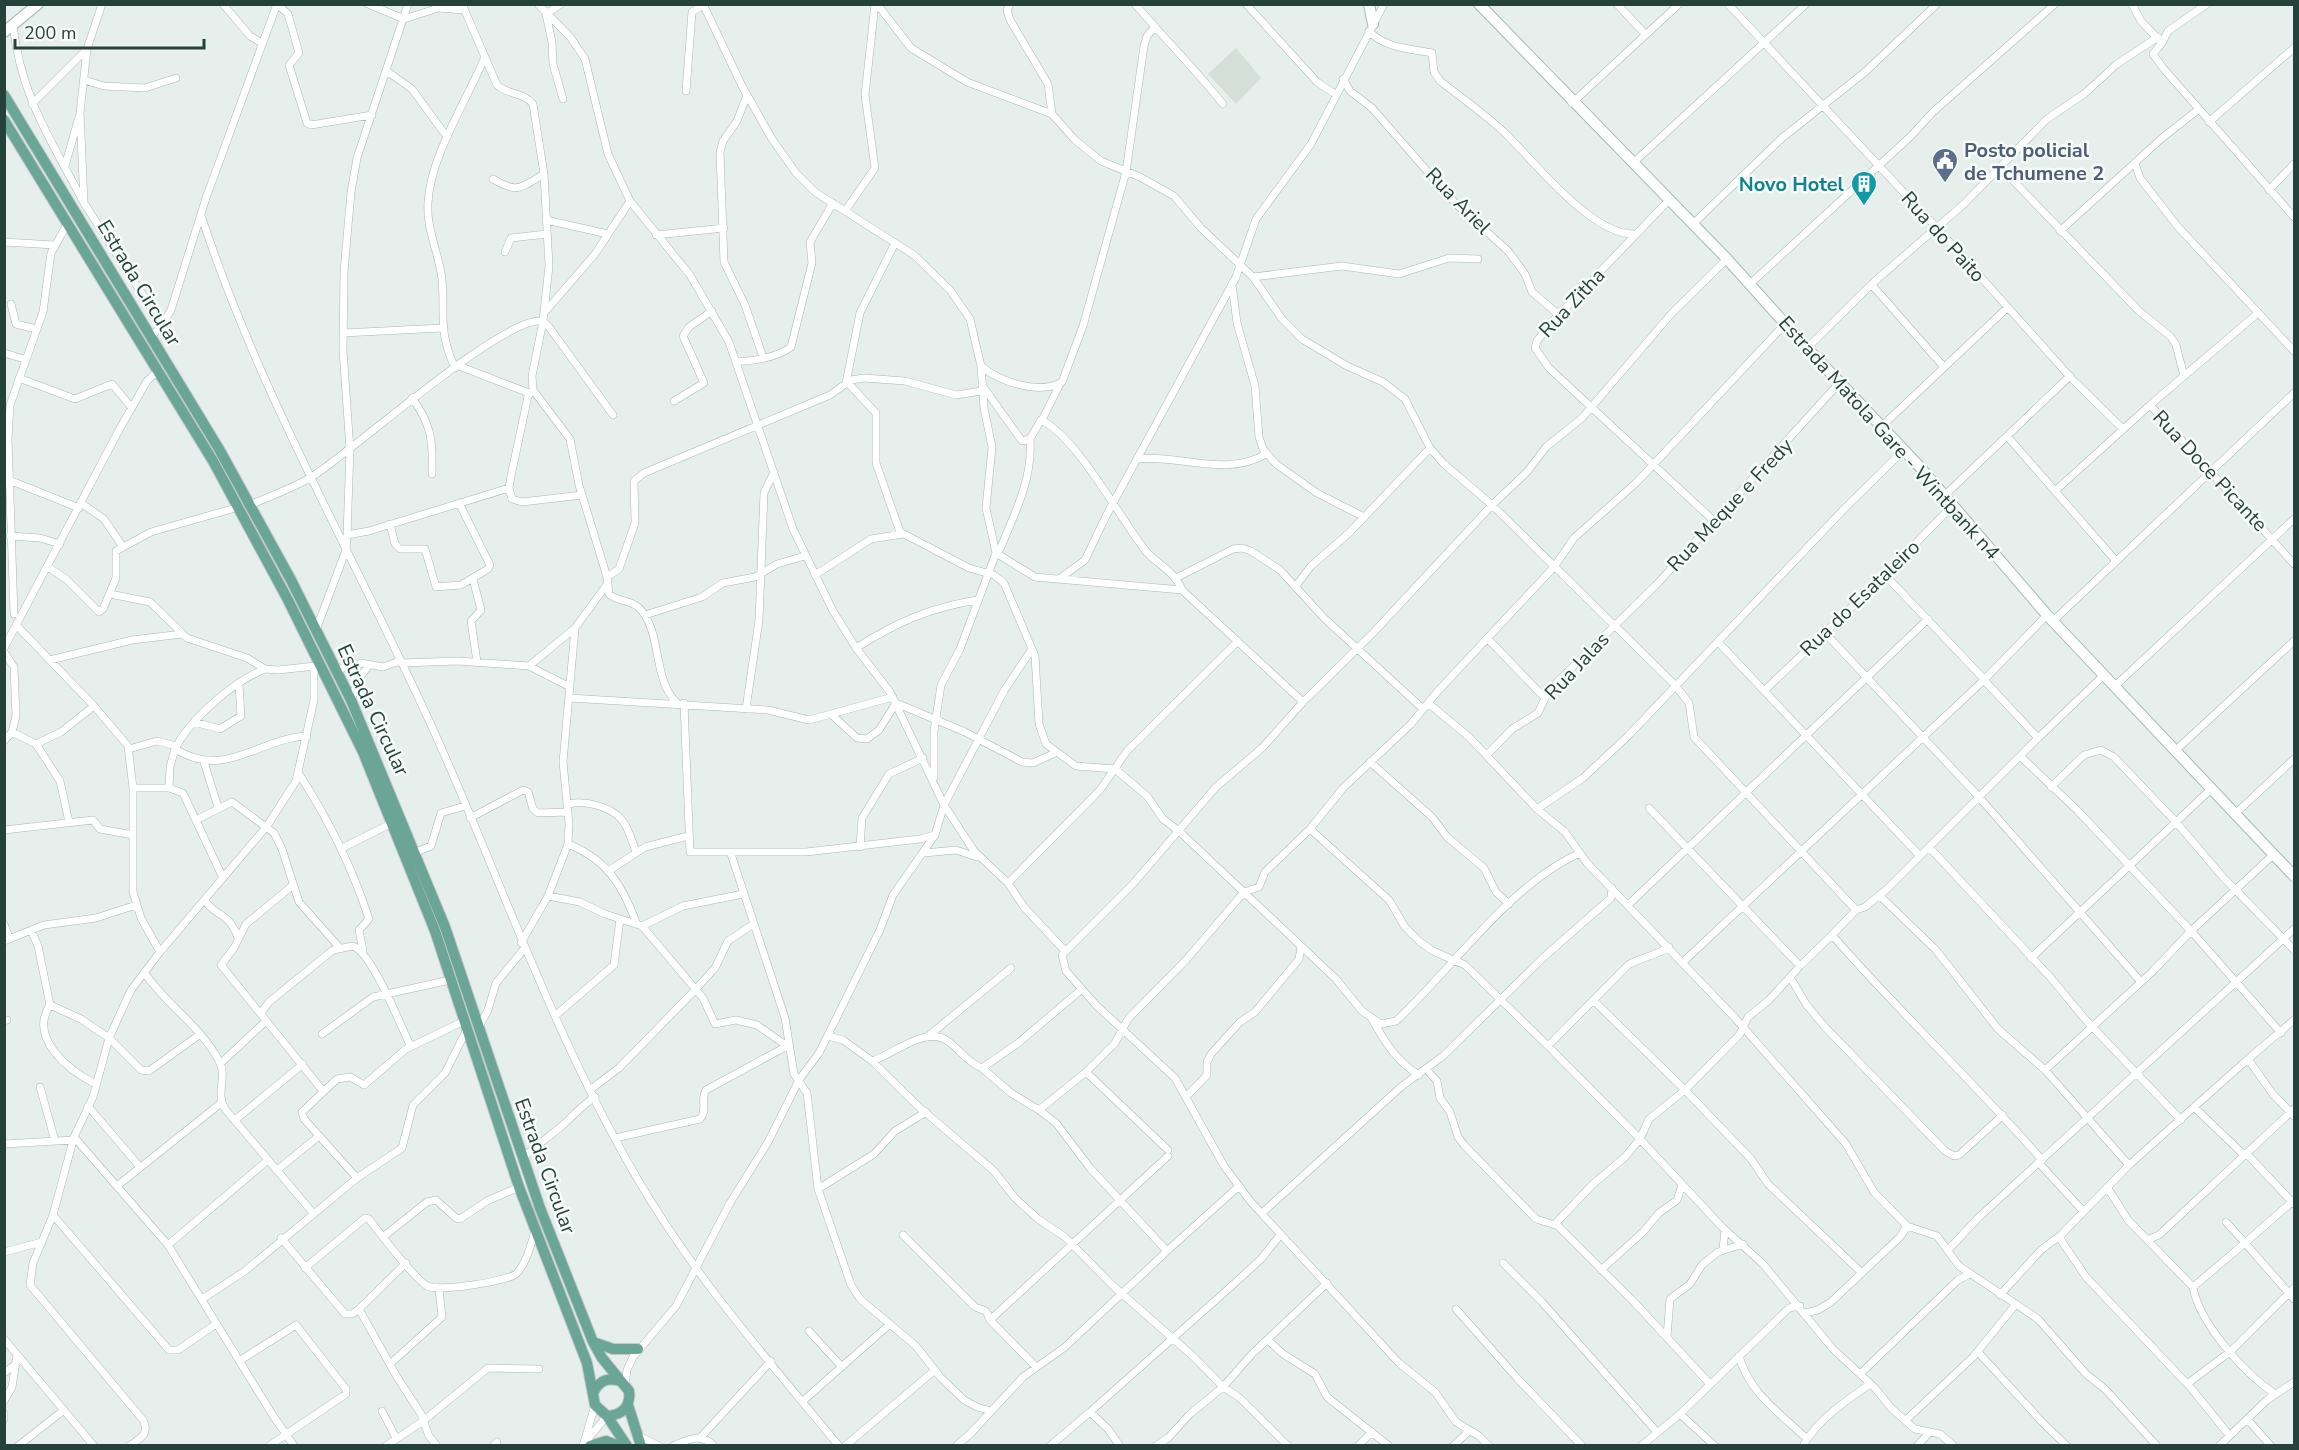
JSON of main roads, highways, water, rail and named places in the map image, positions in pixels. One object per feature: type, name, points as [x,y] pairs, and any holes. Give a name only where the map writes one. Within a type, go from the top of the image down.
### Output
[{"type":"main road","name":"Estrada Circular","points":[[4,95],[152,337],[316,630],[351,700],[416,852],[445,927],[470,1026],[519,1187],[587,1363],[593,1394]]},
{"type":"main road","name":"Estrada Circular","points":[[5,122],[245,506],[317,666],[363,752],[435,931],[450,980],[593,1342],[623,1383]]},
{"type":"main road","points":[[593,1342],[613,1349],[638,1349]]},
{"type":"main road","points":[[627,1446],[607,1416],[595,1405],[593,1394],[601,1382],[607,1380],[623,1383],[629,1391],[628,1405],[641,1446]]},
{"type":"main road","points":[[607,1416],[619,1414],[628,1405]]},
{"type":"main road","points":[[586,1444],[606,1441],[619,1446]]},
{"type":"place","name":"Posto policial de Tchumene 2","points":[[1945,184]]},
{"type":"place","name":"Novo Hotel","points":[[1864,207]]}]
